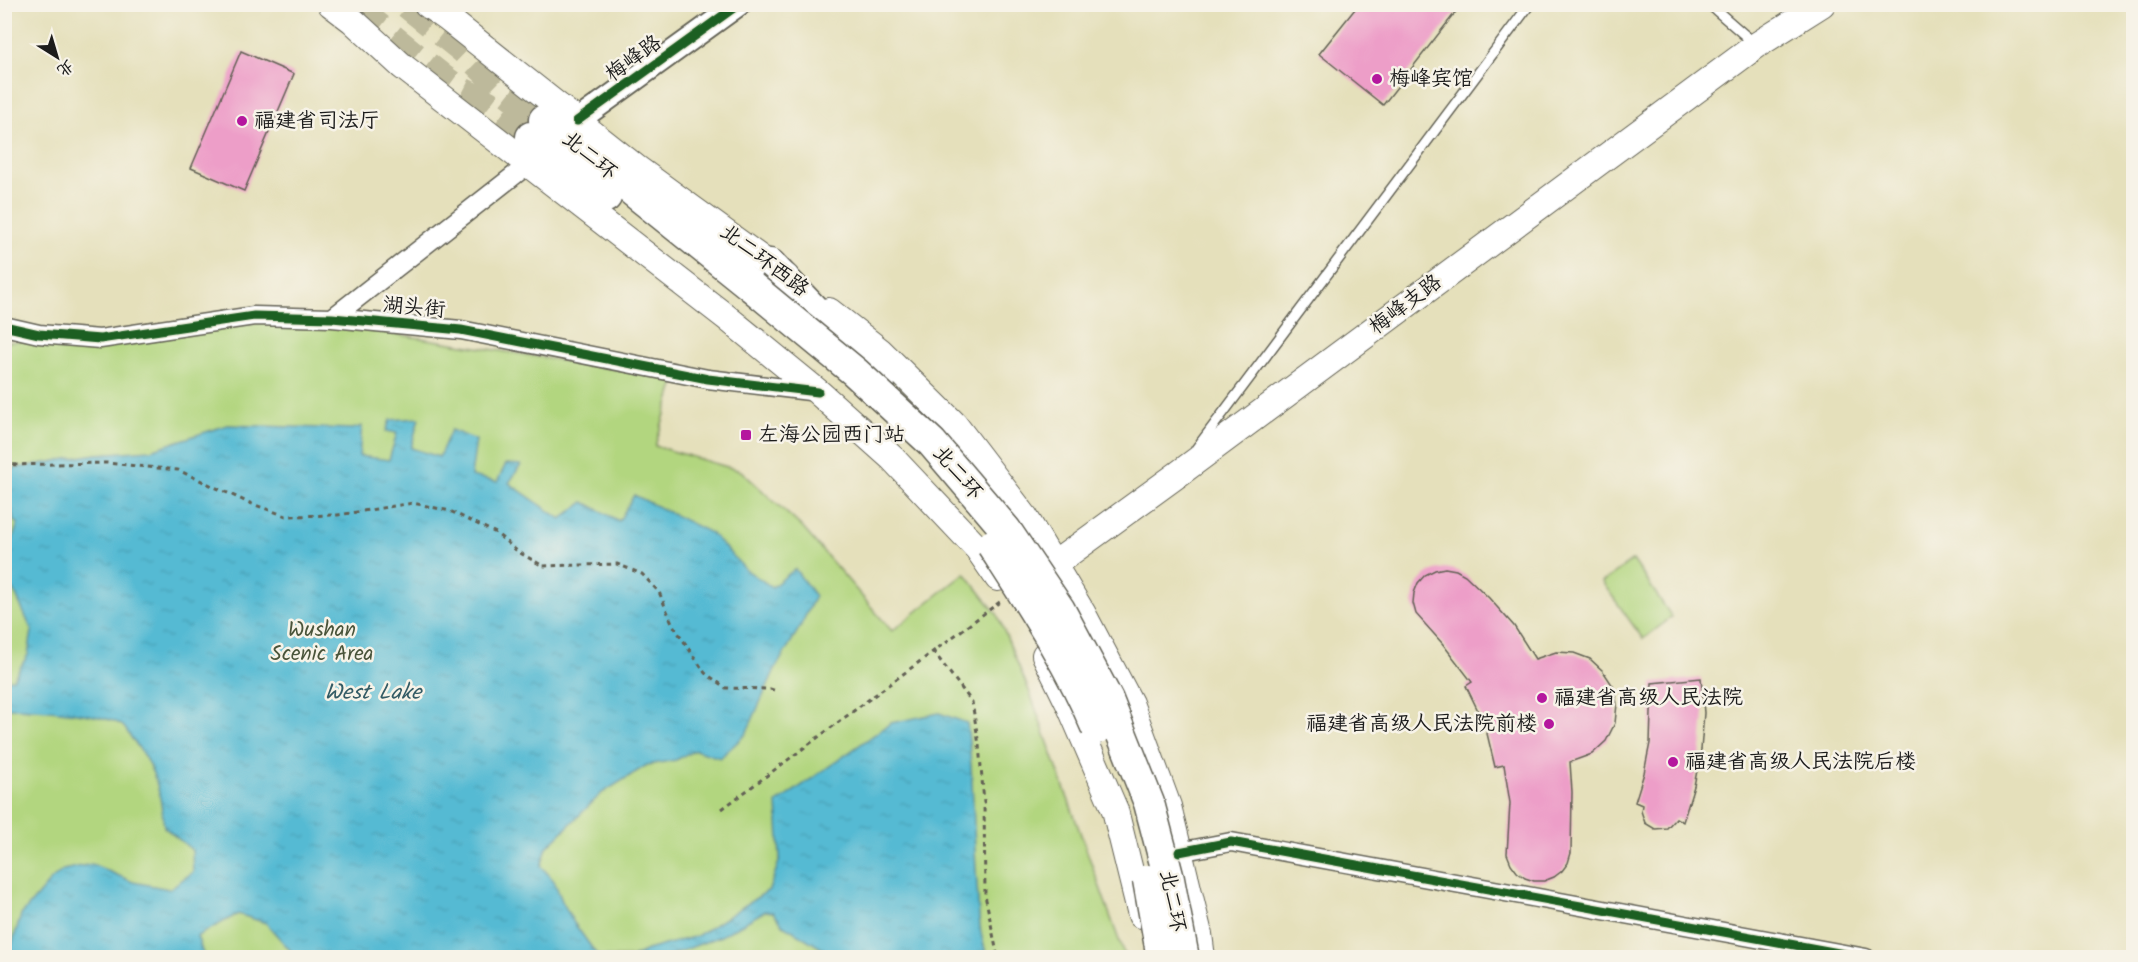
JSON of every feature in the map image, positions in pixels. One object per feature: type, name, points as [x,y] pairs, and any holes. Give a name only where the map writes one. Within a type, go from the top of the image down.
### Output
[{"type":"highway","name":"北二环","points":[[535,140],[855,372],[932,443],[1006,530],[1060,610],[1108,700],[1149,803],[1169,879],[1184,957]]},
{"type":"highway","points":[[770,264],[854,352],[932,443]]},
{"type":"highway","name":"北二环","points":[[746,294],[917,456],[989,542],[1045,627],[1090,710],[1130,808],[1149,883],[1162,957]]},
{"type":"main road","points":[[331,4],[359,12],[402,66],[535,140],[726,317],[818,392],[892,458],[978,549],[1037,641],[1069,704],[1115,810],[1149,957]]},
{"type":"main road","name":"北二环西路","points":[[427,4],[635,167],[770,264],[880,351],[954,424],[1025,517],[1083,614],[1130,703],[1168,806],[1199,934],[1202,957]]},
{"type":"main road","name":"梅峰支路","points":[[1757,45],[1798,4]]},
{"type":"main road","name":"梅峰支路","points":[[1054,564],[1757,45],[1822,4]]},
{"type":"main road","points":[[1009,595],[1054,564]]},
{"type":"street","name":"梅峰路","points":[[578,121],[739,4]]},
{"type":"street","points":[[332,318],[535,140]]},
{"type":"street","name":"湖头街","points":[[4,326],[39,334],[100,339],[254,316],[332,318],[461,330],[708,379],[818,392]]},
{"type":"street","points":[[1179,852],[1231,842],[1866,957]]},
{"type":"lane","points":[[1177,475],[1530,4]]},
{"type":"lane","points":[[1709,4],[1757,45]]},
{"type":"path","points":[[4,465],[106,463],[178,470],[247,502],[286,516],[338,515],[413,503],[450,511],[496,534],[517,551],[543,566],[617,564],[642,574],[659,592],[673,625],[705,673],[726,688],[770,688],[777,691]]},
{"type":"path","points":[[722,809],[1009,595]]},
{"type":"path","points":[[933,651],[972,702],[979,745],[984,802],[985,895],[998,957]]},
{"type":"green space","name":"Wushan Scenic Area","points":[[262,322],[339,325],[676,379],[655,446],[741,471],[802,527],[892,631],[965,573],[997,614],[1030,693],[1125,957],[5,958],[5,342],[192,331]]},
{"type":"green space","points":[[1633,560],[1672,617],[1643,639],[1602,582]]},
{"type":"water","name":"West Lake","points":[[419,418],[411,448],[439,457],[451,430],[476,440],[471,476],[497,482],[506,464],[521,465],[509,483],[561,519],[584,502],[619,521],[634,495],[711,533],[745,569],[772,587],[795,569],[815,596],[775,669],[746,734],[720,758],[695,750],[676,760],[647,765],[602,793],[547,847],[541,866],[554,881],[574,923],[597,955],[610,957],[296,957],[266,923],[238,914],[197,936],[204,957],[8,957],[21,915],[50,881],[63,870],[92,864],[133,882],[169,889],[193,872],[192,850],[164,827],[159,792],[153,772],[123,726],[100,717],[84,714],[5,708],[5,680],[13,679],[28,655],[32,631],[15,593],[5,581],[5,563],[18,523],[13,521],[13,515],[9,511],[10,505],[6,503],[8,495],[5,494],[5,470],[96,454],[151,450],[227,425],[353,429],[362,426],[359,456],[389,460],[397,433],[386,431],[390,420]]},
{"type":"water","points":[[939,713],[967,723],[980,922],[982,939],[988,957],[836,957],[783,925],[773,912],[765,911],[721,936],[666,957],[632,957],[647,950],[697,936],[769,890],[780,859],[777,803],[891,723]]},
{"type":"building","name":"梅峰宾馆","points":[[1359,4],[1462,4],[1383,105],[1319,54]]},
{"type":"building","name":"福建省司法厅","points":[[241,51],[294,74],[244,191],[191,168]]},
{"type":"building","name":"福建省高级人民法院前楼","points":[[1445,568],[1465,575],[1489,598],[1514,626],[1535,659],[1556,652],[1574,653],[1590,659],[1603,671],[1613,686],[1617,704],[1615,723],[1606,741],[1592,754],[1570,762],[1571,853],[1568,863],[1554,877],[1544,881],[1525,878],[1511,864],[1507,854],[1510,803],[1504,765],[1495,767],[1485,725],[1466,686],[1472,682],[1416,614],[1413,603],[1418,583],[1425,575]]},
{"type":"building","name":"福建省高级人民法院后楼","points":[[1701,678],[1704,713],[1701,750],[1694,786],[1683,822],[1676,818],[1667,828],[1655,829],[1645,823],[1641,811],[1642,805],[1635,802],[1650,743],[1652,683]]},
{"type":"tunnel","points":[[408,4],[464,49],[503,87],[544,120]]},
{"type":"tunnel","points":[[356,10],[456,89],[488,105],[531,137]]},
{"type":"cycle path","points":[[577,121],[739,4]]},
{"type":"cycle path","points":[[4,326],[39,334],[100,339],[254,316],[332,318],[461,330],[708,379],[818,392]]},
{"type":"cycle path","points":[[1179,852],[1231,842],[1866,958]]},
{"type":"place","name":"梅峰宾馆","points":[[1377,79]]},
{"type":"place","name":"福建省司法厅","points":[[242,121]]},
{"type":"place","name":"左海公园西门站","points":[[746,435]]},
{"type":"place","name":"福建省高级人民法院","points":[[1542,698]]},
{"type":"place","name":"福建省高级人民法院前楼","points":[[1549,724]]},
{"type":"place","name":"福建省高级人民法院后楼","points":[[1673,762]]}]
